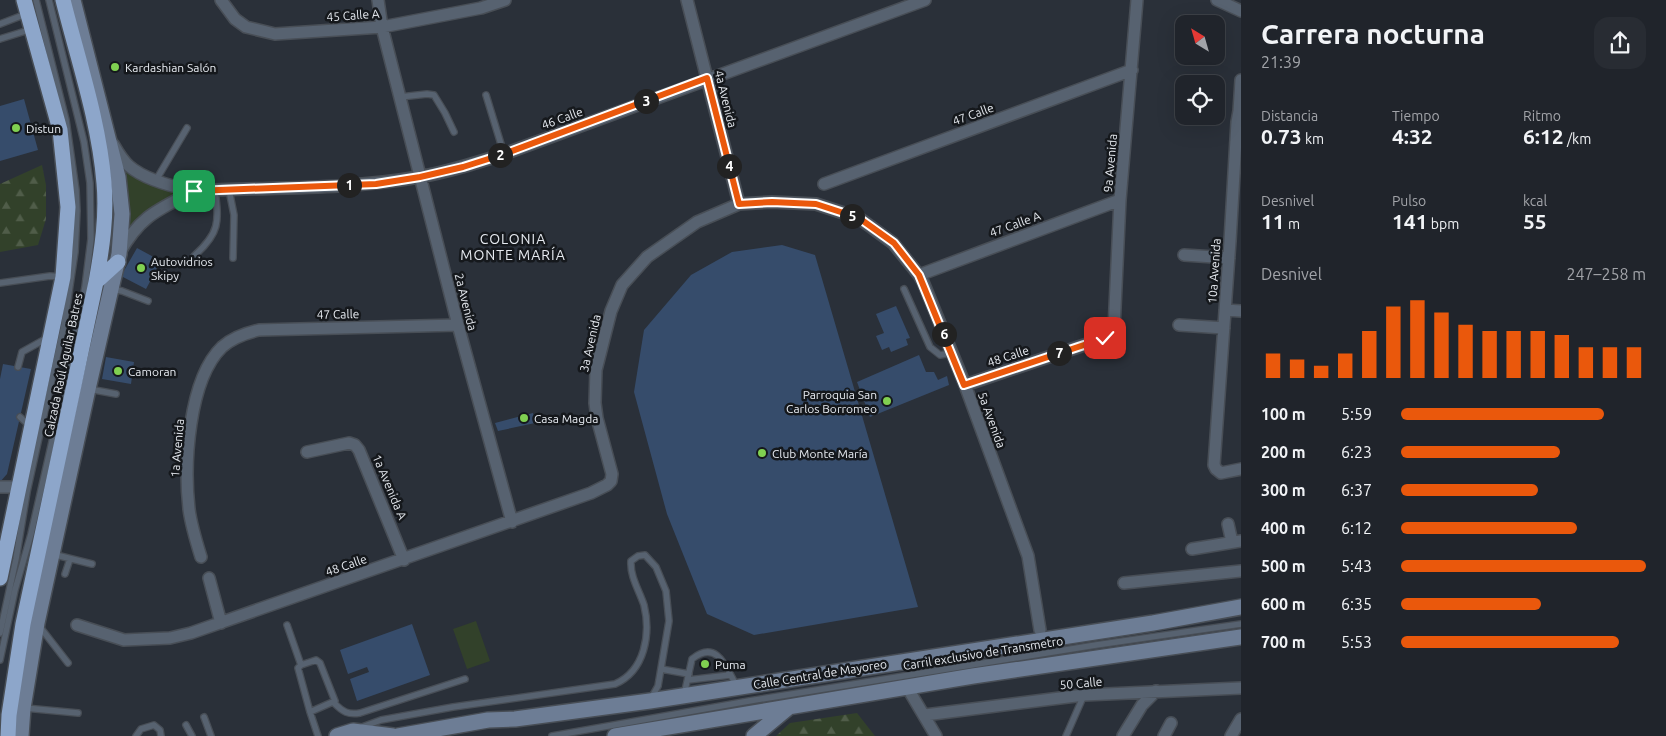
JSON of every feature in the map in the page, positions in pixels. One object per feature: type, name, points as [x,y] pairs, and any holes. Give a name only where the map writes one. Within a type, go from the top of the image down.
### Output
[{"type":"highway","name":"Calzada Raúl Aguilar Batres","points":[[8,736],[9,715],[23,624],[96,282],[103,238],[104,184],[98,138],[72,1]]},
{"type":"highway","name":"Calzada Raúl Aguilar Batres","points":[[0,578],[19,487],[26,422],[50,336],[63,277],[68,207],[60,130],[26,7]]},
{"type":"highway","points":[[96,282],[118,258]]},
{"type":"main road","points":[[21,736],[23,708],[37,623],[118,258],[122,230],[121,196],[109,138],[72,1]]},
{"type":"main road","name":"Calle Central de Mayoreo","points":[[398,736],[488,720],[515,720],[650,701],[684,695],[734,681],[1153,623],[1241,608]]},
{"type":"main road","points":[[615,736],[907,687],[1241,636]]},
{"type":"main road","points":[[754,736],[790,706]]},
{"type":"main road","points":[[337,736],[353,731],[393,736]]},
{"type":"street","name":"45 Calle A","points":[[221,0],[235,19],[246,27],[275,34],[382,27],[504,0]]},
{"type":"street","name":"2a Avenida","points":[[378,0],[382,27],[420,177],[512,522]]},
{"type":"street","name":"4a Avenida","points":[[687,0],[739,204]]},
{"type":"street","name":"46 Calle","points":[[109,138],[121,158],[139,173],[173,186],[194,191],[376,184],[420,177],[463,167],[504,154],[707,78],[818,40],[925,0]]},
{"type":"street","name":"9a Avenida","points":[[1114,329],[1120,200],[1137,0]]},
{"type":"street","points":[[1217,0],[1241,11]]},
{"type":"street","name":"47 Calle","points":[[824,184],[1132,70]]},
{"type":"street","name":"10a Avenida","points":[[1241,80],[1236,241],[1229,258],[1214,465],[1222,473],[1241,469]]},
{"type":"street","name":"46 Calle","points":[[118,258],[136,227],[147,216],[194,191]]},
{"type":"street","name":"47 Calle A","points":[[919,275],[1120,200]]},
{"type":"street","name":"5a Avenida","points":[[739,204],[772,202],[816,204],[859,218],[894,243],[919,275],[952,353],[1028,556],[1040,630]]},
{"type":"street","name":"3a Avenida","points":[[612,474],[597,418],[594,385],[611,311],[622,285],[647,257],[697,222],[739,204]]},
{"type":"street","points":[[1184,255],[1229,258]]},
{"type":"street","points":[[1225,310],[1241,311]]},
{"type":"street","name":"47 Calle","points":[[222,347],[240,336],[259,330],[458,325]]},
{"type":"street","points":[[1179,325],[1224,328]]},
{"type":"street","name":"48 Calle","points":[[964,385],[1105,338],[1114,329]]},
{"type":"street","name":"1a Avenida","points":[[201,557],[194,536],[189,508],[187,478],[188,443],[196,398],[204,374],[222,347]]},
{"type":"street","name":"1a Avenida A","points":[[307,452],[349,443],[355,445],[359,450],[404,560]]},
{"type":"street","name":"48 Calle","points":[[77,625],[124,640],[170,638],[191,633],[512,522],[599,489],[611,481],[612,474]]},
{"type":"street","points":[[0,486],[19,487]]},
{"type":"street","points":[[1192,549],[1236,542],[1228,524]]},
{"type":"street","points":[[1124,582],[1241,571]]},
{"type":"street","points":[[209,578],[221,623]]},
{"type":"street","points":[[907,687],[936,736]]},
{"type":"street","name":"50 Calle","points":[[924,715],[1084,695],[1241,688]]},
{"type":"street","points":[[1123,736],[1142,705],[1156,691]]},
{"type":"street","points":[[1231,736],[1241,720]]},
{"type":"street","points":[[1164,736],[1171,724]]},
{"type":"lane","points":[[0,633],[16,559],[27,492],[64,325],[75,252],[77,211],[66,120],[36,0]]},
{"type":"lane","points":[[0,660],[76,336],[91,239],[90,183],[84,142],[49,0]]},
{"type":"lane","points":[[0,24],[26,7]]},
{"type":"lane","points":[[0,39],[32,29]]},
{"type":"lane","points":[[400,97],[434,95],[454,132]]},
{"type":"lane","points":[[486,95],[504,154]]},
{"type":"lane","points":[[156,180],[187,128]]},
{"type":"lane","points":[[194,256],[205,246],[217,225],[218,215],[215,190]]},
{"type":"lane","points":[[229,190],[234,215],[233,258]]},
{"type":"lane","points":[[0,283],[50,276],[63,277]]},
{"type":"lane","points":[[111,289],[148,301]]},
{"type":"lane","points":[[904,289],[930,347],[940,354],[952,353]]},
{"type":"lane","points":[[18,367],[20,356],[24,350],[50,336]]},
{"type":"lane","points":[[88,389],[116,394]]},
{"type":"lane","points":[[52,554],[92,564]]},
{"type":"lane","points":[[353,731],[381,720],[452,707],[614,684],[624,680],[640,660],[648,633],[643,603],[630,571],[631,561],[638,556],[645,555],[656,567],[666,592],[669,621],[658,686],[650,701]]},
{"type":"lane","points":[[66,574],[70,559]]},
{"type":"lane","points":[[37,623],[68,664]]},
{"type":"lane","name":"Carril exclusivo de Transmetro","points":[[552,736],[748,701],[1096,645],[1241,624]]},
{"type":"lane","points":[[288,625],[301,665]]},
{"type":"lane","points":[[684,695],[692,659],[698,654],[713,653],[719,655],[734,681]]},
{"type":"lane","points":[[318,736],[298,672],[298,668],[301,665],[316,660],[320,663],[336,700],[334,703]]},
{"type":"lane","points":[[661,669],[688,677],[734,681]]},
{"type":"lane","points":[[334,703],[342,711],[350,715],[465,680]]},
{"type":"lane","points":[[1066,736],[1084,695]]},
{"type":"lane","points":[[310,712],[334,703]]},
{"type":"lane","points":[[23,708],[78,713]]},
{"type":"lane","points":[[204,717],[211,736]]},
{"type":"lane","points":[[136,736],[141,729],[154,725],[160,730],[161,736]]},
{"type":"lane","points":[[186,726],[192,736]]},
{"type":"green space","points":[[119,158],[137,174],[194,191],[126,236]]},
{"type":"green space","points":[[42,165],[46,185],[46,219],[38,245],[0,252],[0,184]]},
{"type":"green space","points":[[476,621],[490,661],[467,669],[453,629]]},
{"type":"green space","points":[[857,713],[875,736],[776,736],[790,723]]},
{"type":"building","name":"Distun","points":[[24,99],[38,150],[0,161],[0,106]]},
{"type":"building","name":"Club Monte María","points":[[782,245],[815,255],[918,607],[754,635],[707,614],[667,514],[634,392],[644,330],[691,275],[732,252]]},
{"type":"building","name":"Autovidrios Skipy","points":[[137,248],[161,261],[146,289],[121,276]]},
{"type":"building","points":[[896,306],[910,338],[906,339],[908,345],[891,352],[889,347],[882,350],[876,336],[884,333],[876,314]]},
{"type":"building","name":"Parroquia San Carlos Borromeo","points":[[919,355],[926,372],[934,372],[938,380],[947,376],[949,385],[870,417],[857,382]]},
{"type":"building","name":"Camoran","points":[[106,357],[134,362],[131,384],[102,379]]},
{"type":"building","points":[[3,364],[31,369],[7,474],[0,482],[0,379]]},
{"type":"building","name":"Casa Magda","points":[[533,413],[535,423],[498,431],[495,423]]},
{"type":"building","points":[[412,624],[430,675],[357,701],[350,679],[369,672],[367,667],[348,674],[340,650]]},
{"type":"place","name":"Kardashian Salón","points":[[115,67]]},
{"type":"place","name":"Distun","points":[[16,128]]},
{"type":"place","name":"Autovidrios Skipy","points":[[141,268]]},
{"type":"place","name":"Camoran","points":[[118,371]]},
{"type":"place","name":"Parroquia San Carlos Borromeo","points":[[887,401]]},
{"type":"place","name":"Casa Magda","points":[[524,418]]},
{"type":"place","name":"Club Monte María","points":[[762,453]]},
{"type":"place","name":"Puma","points":[[705,664]]},
{"type":"district","name":"COLONIA MONTE MARÍA","points":[[513,248]]},
{"type":"route","points":[[194,191],[376,184],[420,177],[463,167],[504,154],[707,78],[739,204],[772,202],[816,204],[859,218],[894,243],[923,282],[964,385],[1105,338]]}]
